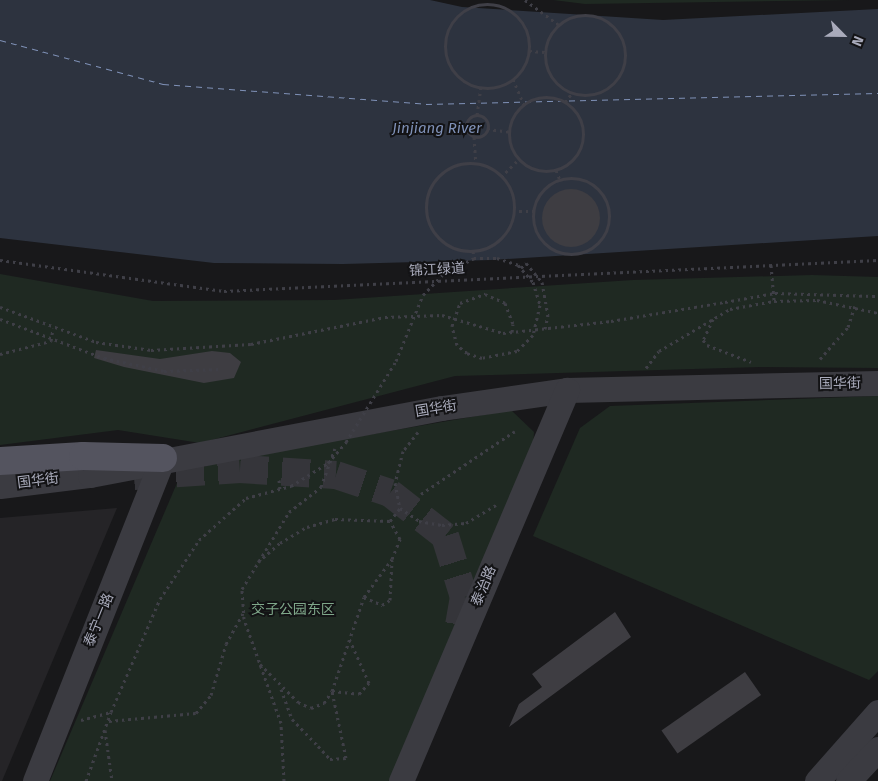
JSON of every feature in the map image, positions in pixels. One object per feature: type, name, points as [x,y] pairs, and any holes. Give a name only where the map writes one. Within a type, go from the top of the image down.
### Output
[{"type":"main road","points":[[0,461],[82,456],[164,458]]},
{"type":"street","name":"国华街","points":[[0,486],[90,475],[164,458],[442,408],[567,390],[878,383]]},
{"type":"street","name":"泰治路","points":[[401,781],[567,390]]},
{"type":"street","name":"泰宁一路","points":[[35,781],[164,458]]},
{"type":"street","points":[[817,781],[878,712]]},
{"type":"street","points":[[848,781],[878,749]]},
{"type":"path","points":[[494,5],[496,0]]},
{"type":"path","points":[[525,0],[559,25]]},
{"type":"path","points":[[494,5],[515,14],[524,25],[529,51],[525,64],[513,79],[494,88],[481,88],[469,84],[450,66],[446,37],[461,13],[474,6],[494,5]]},
{"type":"path","points":[[576,16],[601,18],[621,35],[625,48],[625,62],[611,86],[585,96],[572,93],[551,76],[545,52],[548,39],[559,25],[576,16]]},
{"type":"path","points":[[529,51],[545,52]]},
{"type":"path","points":[[513,79],[524,105]]},
{"type":"path","points":[[477,115],[486,120],[487,129],[484,135],[474,137],[468,133],[466,123],[477,115],[481,88]]},
{"type":"path","points":[[565,102],[572,93]]},
{"type":"path","points":[[546,97],[565,102],[577,114],[584,137],[574,159],[556,170],[540,171],[519,159],[510,132],[516,114],[524,105],[546,97]]},
{"type":"path","points":[[487,129],[510,132]]},
{"type":"path","points":[[474,137],[476,164]]},
{"type":"path","points":[[501,177],[519,159]]},
{"type":"path","points":[[476,164],[501,177],[512,193],[513,211],[504,235],[493,245],[473,251],[451,247],[439,238],[430,227],[427,199],[441,174],[453,167],[476,164]]},
{"type":"path","points":[[556,170],[560,180]]},
{"type":"path","points":[[576,178],[598,189],[608,212],[602,237],[581,253],[555,251],[537,235],[533,211],[543,190],[560,180],[576,178]]},
{"type":"path","points":[[513,211],[533,211]]},
{"type":"path","points":[[473,251],[474,258]]},
{"type":"path","points":[[86,781],[111,712],[160,599],[199,540],[246,498],[280,489],[328,463],[346,442],[396,361],[423,295],[443,274],[474,258],[497,258],[521,268],[533,282],[540,305],[533,335],[516,351],[482,358],[468,353],[457,344],[452,326],[460,303],[485,294],[505,303],[513,324],[512,332]]},
{"type":"path","name":"锦江绿道","points":[[0,260],[224,291],[878,260]]},
{"type":"path","points":[[521,268],[526,263],[542,282],[548,314],[545,329]]},
{"type":"path","points":[[771,265],[774,301]]},
{"type":"path","points":[[0,307],[53,328],[96,342],[151,350],[251,344],[385,316],[442,315],[503,333],[545,329],[775,293],[878,296]]},
{"type":"path","points":[[646,368],[659,351],[730,309],[774,301],[817,300],[855,306],[878,313]]},
{"type":"path","points":[[820,359],[848,327],[855,306]]},
{"type":"path","points":[[713,318],[703,340],[707,345],[751,362]]},
{"type":"path","points":[[0,319],[51,341],[78,350],[164,371],[222,369]]},
{"type":"path","points":[[51,341],[53,328]]},
{"type":"path","points":[[0,354],[51,341]]},
{"type":"path","points":[[424,425],[403,450],[395,483],[400,508],[419,521],[466,523],[504,500]]},
{"type":"path","points":[[421,494],[515,431]]},
{"type":"path","points":[[284,781],[281,723],[258,662],[244,610],[242,589],[289,512],[321,487],[337,440]]},
{"type":"path","points":[[279,480],[280,489]]},
{"type":"path","points":[[390,521],[400,508]]},
{"type":"path","points":[[255,565],[280,543],[307,527],[335,519],[390,521]]},
{"type":"path","points":[[258,662],[281,688],[311,708],[324,703],[332,691],[348,636],[364,597],[392,559],[400,539],[390,521]]},
{"type":"path","points":[[364,597],[382,605],[390,600],[392,559]]},
{"type":"path","points":[[109,721],[196,713],[211,695],[226,644],[244,610]]},
{"type":"path","points":[[332,691],[359,694],[369,683],[348,636]]},
{"type":"path","points":[[281,688],[292,719],[330,759],[340,761],[346,758],[346,746],[332,691]]},
{"type":"path","points":[[81,720],[111,712]]},
{"type":"path","points":[[105,729],[112,781]]},
{"type":"shaded area","points":[[117,508],[2,781],[0,781],[0,518]]},
{"type":"green space","points":[[553,0],[850,0],[585,4]]},
{"type":"green space","points":[[0,274],[153,301],[334,300],[633,280],[812,275],[878,277],[878,368],[760,367],[455,376],[200,443],[118,430],[0,445]]},
{"type":"green space","points":[[878,396],[878,671],[869,680],[533,536],[580,428],[610,406]]},
{"type":"green space","name":"交子公园东区","points":[[511,410],[534,432],[533,449],[392,781],[50,781],[180,476],[222,460]]},
{"type":"water","name":"Jinjiang River","points":[[0,0],[430,0],[462,7],[663,20],[878,9],[878,236],[491,260],[343,264],[214,263],[0,238]]},
{"type":"building","points":[[571,189],[582,191],[595,202],[600,218],[598,229],[587,242],[571,247],[560,245],[547,234],[542,218],[544,207],[555,194]]},
{"type":"building","points":[[96,350],[160,359],[212,351],[230,353],[241,362],[234,378],[204,383],[124,367],[94,358]]},
{"type":"building","points":[[615,612],[631,637],[509,727],[519,704],[542,687],[532,674]]},
{"type":"building","points":[[745,672],[761,695],[678,753],[661,731]]},
{"type":"ferry route","points":[[0,40],[163,84],[426,104],[878,93]]},
{"type":"tunnel","points":[[134,476],[240,469],[336,475],[390,493],[445,536],[464,597],[457,637]]}]
